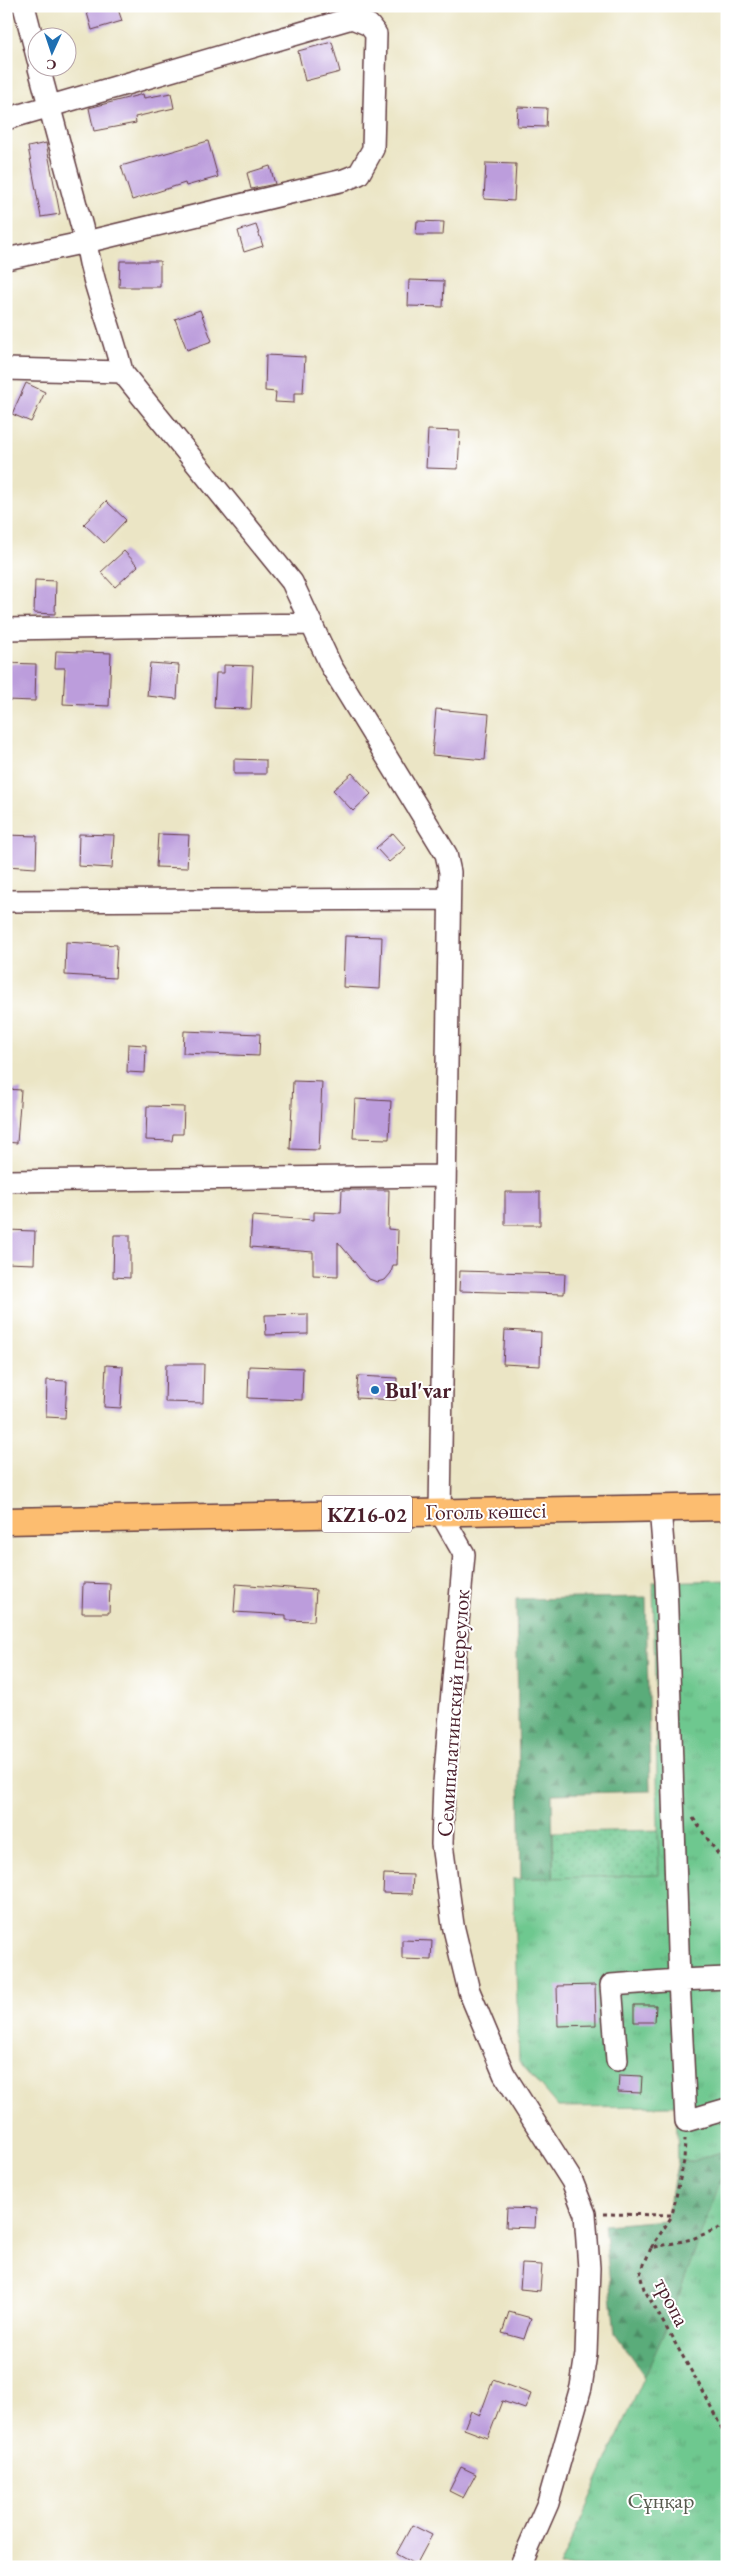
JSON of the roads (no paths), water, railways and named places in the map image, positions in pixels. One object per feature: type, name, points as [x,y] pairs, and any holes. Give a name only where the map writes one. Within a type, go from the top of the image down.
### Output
[{"type":"main road","name":"Гоголь көшесі","points":[[6,1521],[727,1506]]},
{"type":"street","points":[[24,6],[30,28]]},
{"type":"street","points":[[6,119],[50,108],[350,12],[369,25],[376,34],[373,149],[359,174],[344,180],[86,242],[6,259]]},
{"type":"street","points":[[42,78],[86,242],[90,270],[101,308],[116,347],[122,372],[292,582],[331,666],[446,854],[450,872],[440,1512]]},
{"type":"street","points":[[6,369],[122,372]]},
{"type":"street","points":[[6,629],[312,624]]},
{"type":"street","points":[[6,901],[449,899]]},
{"type":"street","points":[[6,1181],[444,1176]]},
{"type":"street","points":[[660,1508],[666,1582],[679,1980],[686,2121],[727,2109]]},
{"type":"street","name":"Семипалатинский переулок","points":[[440,1512],[464,1554],[444,1783],[442,1844],[453,1925],[469,1991],[504,2074],[572,2181],[585,2214],[589,2268],[586,2354],[581,2387],[548,2503],[520,2567]]},
{"type":"street","points":[[617,2060],[611,1986],[727,1978]]},
{"type":"place","name":"Bul'var","points":[[375,1390]]},
{"type":"park label","name":"Сұңқар","points":[[661,2500]]}]
